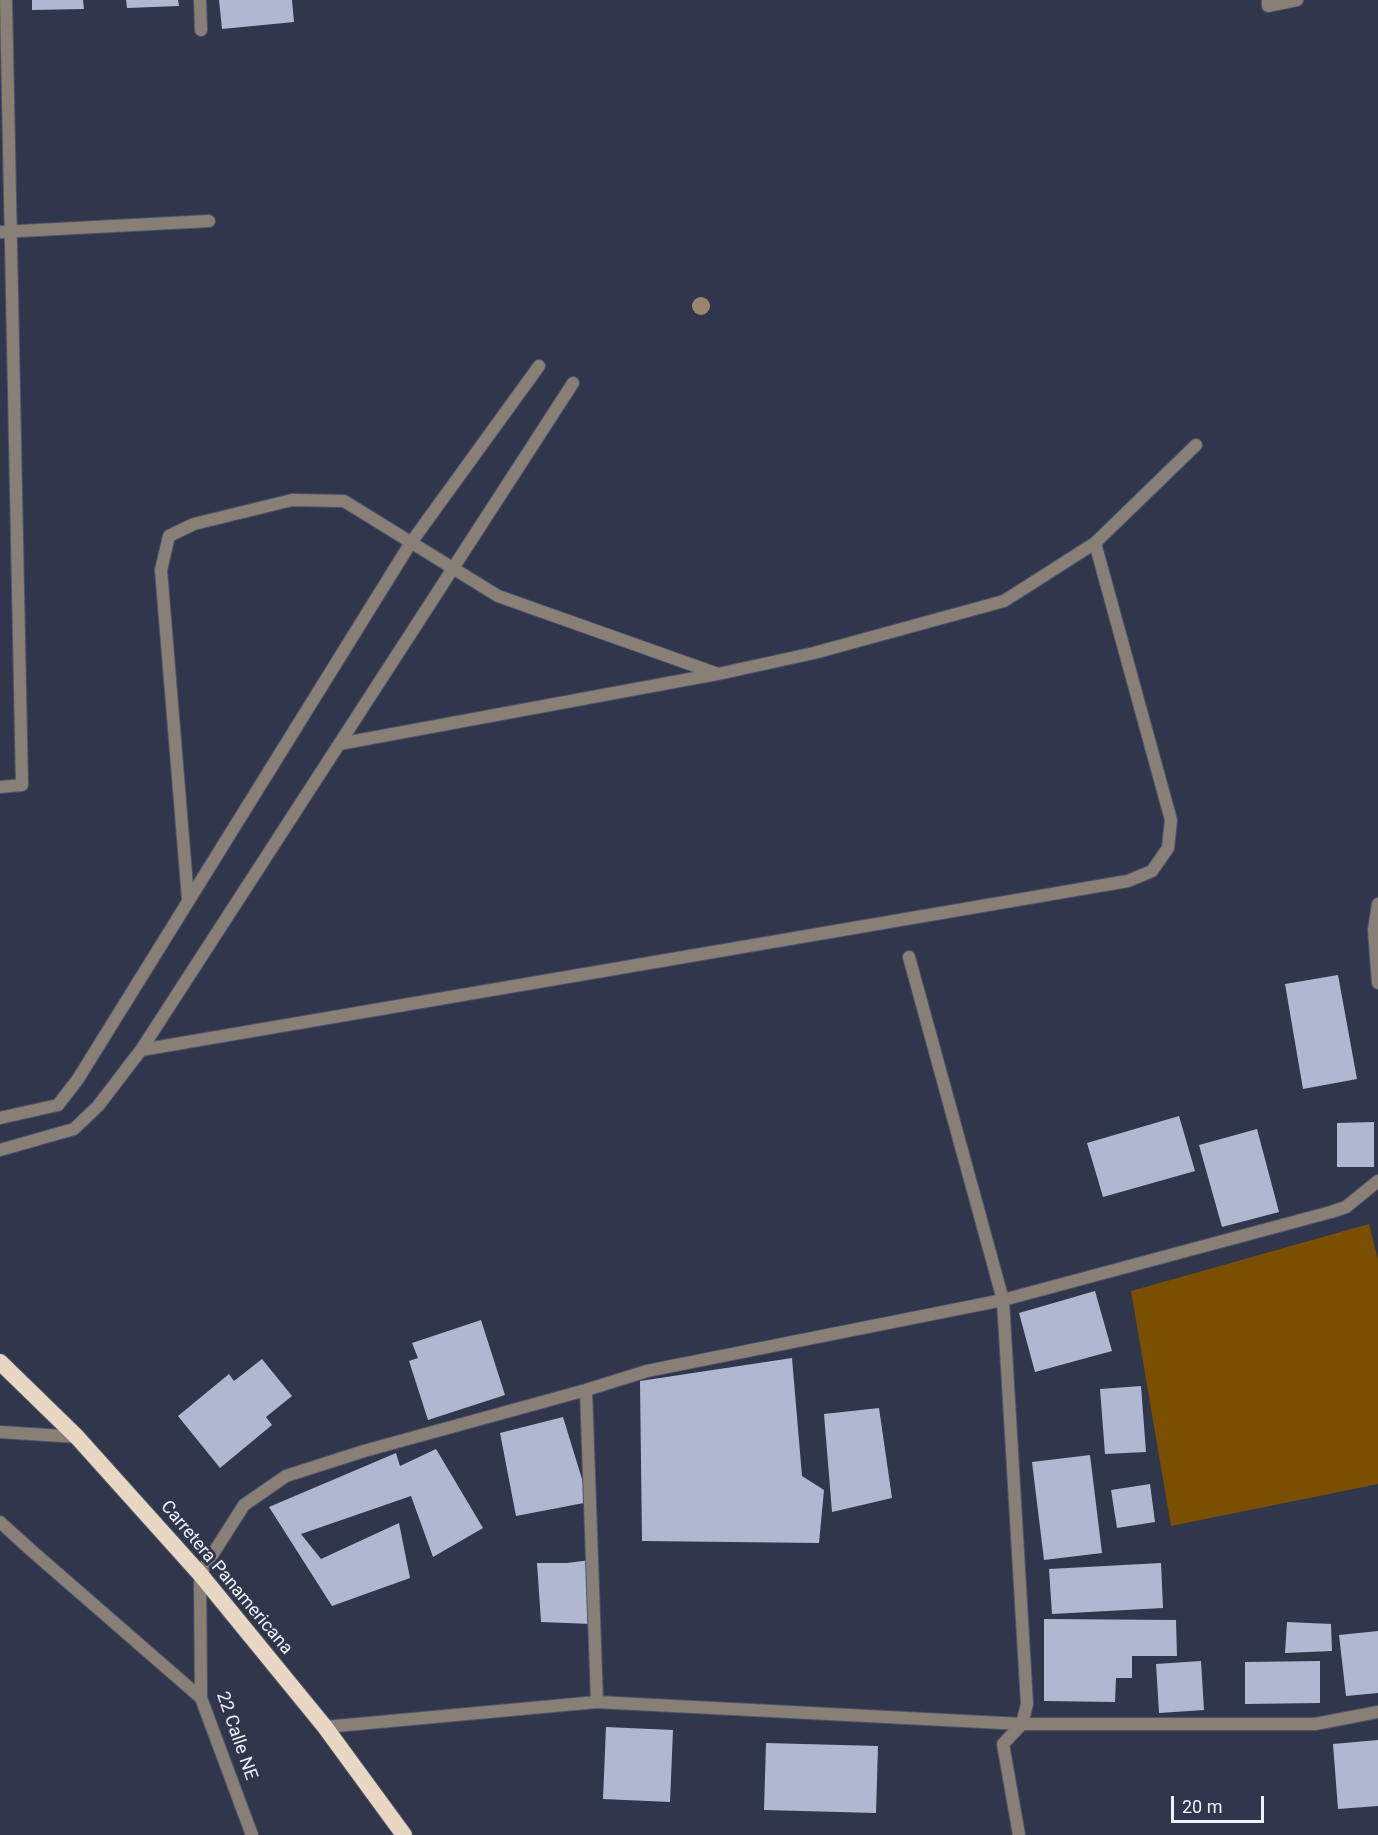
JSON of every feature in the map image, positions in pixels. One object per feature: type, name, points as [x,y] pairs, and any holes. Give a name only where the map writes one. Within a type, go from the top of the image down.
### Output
[{"type":"highway","name":"Carretera Panamericana","points":[[0,1362],[77,1437],[200,1574],[324,1727],[404,1835]]},
{"type":"street","points":[[0,787],[22,785],[5,232],[6,0]]},
{"type":"street","points":[[200,0],[201,30]]},
{"type":"street","points":[[1268,0],[1268,6],[1297,0]]},
{"type":"street","points":[[5,232],[210,220]]},
{"type":"street","points":[[0,1118],[58,1105],[78,1079],[410,544],[538,366]]},
{"type":"street","points":[[0,1150],[74,1129],[98,1106],[141,1050],[573,383]]},
{"type":"street","points":[[339,744],[718,674],[814,653],[1004,601],[1095,543],[1196,445]]},
{"type":"street","points":[[188,899],[161,570],[169,536],[194,524],[292,500],[344,501],[410,544],[498,596],[718,674]]},
{"type":"street","points":[[141,1050],[1128,881],[1152,871],[1168,848],[1171,820],[1095,543]]},
{"type":"street","points":[[1378,904],[1374,930],[1378,983]]},
{"type":"street","points":[[909,957],[1003,1300],[1027,1704],[1022,1724],[1003,1744],[1019,1835]]},
{"type":"street","points":[[200,1574],[244,1505],[286,1476],[364,1451],[647,1371],[1003,1300],[1331,1212],[1346,1207],[1378,1181]]},
{"type":"street","points":[[586,1390],[597,1702]]},
{"type":"street","points":[[0,1432],[77,1437]]},
{"type":"street","points":[[0,1522],[201,1698]]},
{"type":"street","name":"22 Calle NE","points":[[200,1574],[201,1698],[252,1835]]},
{"type":"street","points":[[324,1727],[597,1702],[1022,1724],[1315,1724],[1378,1712]]},
{"type":"shaded area","points":[[1369,1224],[1378,1259],[1378,1484],[1171,1526],[1131,1291]]},
{"type":"building","points":[[32,0],[83,0],[84,9],[32,10]]},
{"type":"building","points":[[126,0],[178,0],[179,6],[127,8]]},
{"type":"building","points":[[219,0],[292,0],[294,22],[222,29]]},
{"type":"building","points":[[1338,975],[1357,1079],[1303,1089],[1285,984]]},
{"type":"building","points":[[1179,1116],[1195,1171],[1103,1197],[1087,1143]]},
{"type":"building","points":[[1374,1122],[1374,1167],[1337,1167],[1337,1123]]},
{"type":"building","points":[[1257,1129],[1279,1212],[1222,1227],[1199,1145]]},
{"type":"building","points":[[1095,1291],[1112,1351],[1035,1372],[1019,1313]]},
{"type":"building","points":[[481,1320],[505,1395],[428,1420],[409,1361],[418,1358],[412,1343]]},
{"type":"building","points":[[792,1358],[802,1476],[824,1490],[819,1543],[642,1541],[640,1381]]},
{"type":"building","points":[[262,1359],[292,1396],[266,1417],[272,1425],[220,1468],[178,1416],[229,1374],[234,1381]]},
{"type":"building","points":[[1141,1386],[1146,1452],[1105,1454],[1100,1389]]},
{"type":"building","points":[[879,1408],[892,1498],[832,1512],[824,1414]]},
{"type":"building","points":[[563,1417],[589,1502],[516,1516],[500,1433]]},
{"type":"building","points":[[436,1449],[483,1528],[433,1557],[411,1496],[301,1534],[321,1559],[399,1523],[410,1578],[332,1606],[269,1507],[396,1453],[400,1466]]},
{"type":"building","points":[[1090,1455],[1102,1553],[1044,1560],[1032,1462]]},
{"type":"building","points":[[1150,1484],[1155,1522],[1117,1528],[1111,1490]]},
{"type":"building","points":[[590,1560],[592,1624],[541,1622],[537,1563]]},
{"type":"building","points":[[1161,1563],[1163,1608],[1052,1614],[1049,1569]]},
{"type":"building","points":[[1044,1619],[1176,1620],[1177,1656],[1132,1656],[1132,1678],[1116,1678],[1115,1702],[1044,1701]]},
{"type":"building","points":[[1287,1622],[1331,1624],[1332,1651],[1285,1653]]},
{"type":"building","points":[[1378,1631],[1378,1693],[1346,1696],[1339,1635]]},
{"type":"building","points":[[1201,1661],[1204,1710],[1159,1713],[1156,1664]]},
{"type":"building","points":[[1320,1661],[1320,1703],[1245,1704],[1245,1662]]},
{"type":"building","points":[[606,1727],[673,1730],[670,1802],[603,1799]]},
{"type":"building","points":[[1378,1740],[1378,1806],[1338,1809],[1333,1744]]},
{"type":"building","points":[[766,1743],[878,1746],[876,1813],[764,1810]]}]
